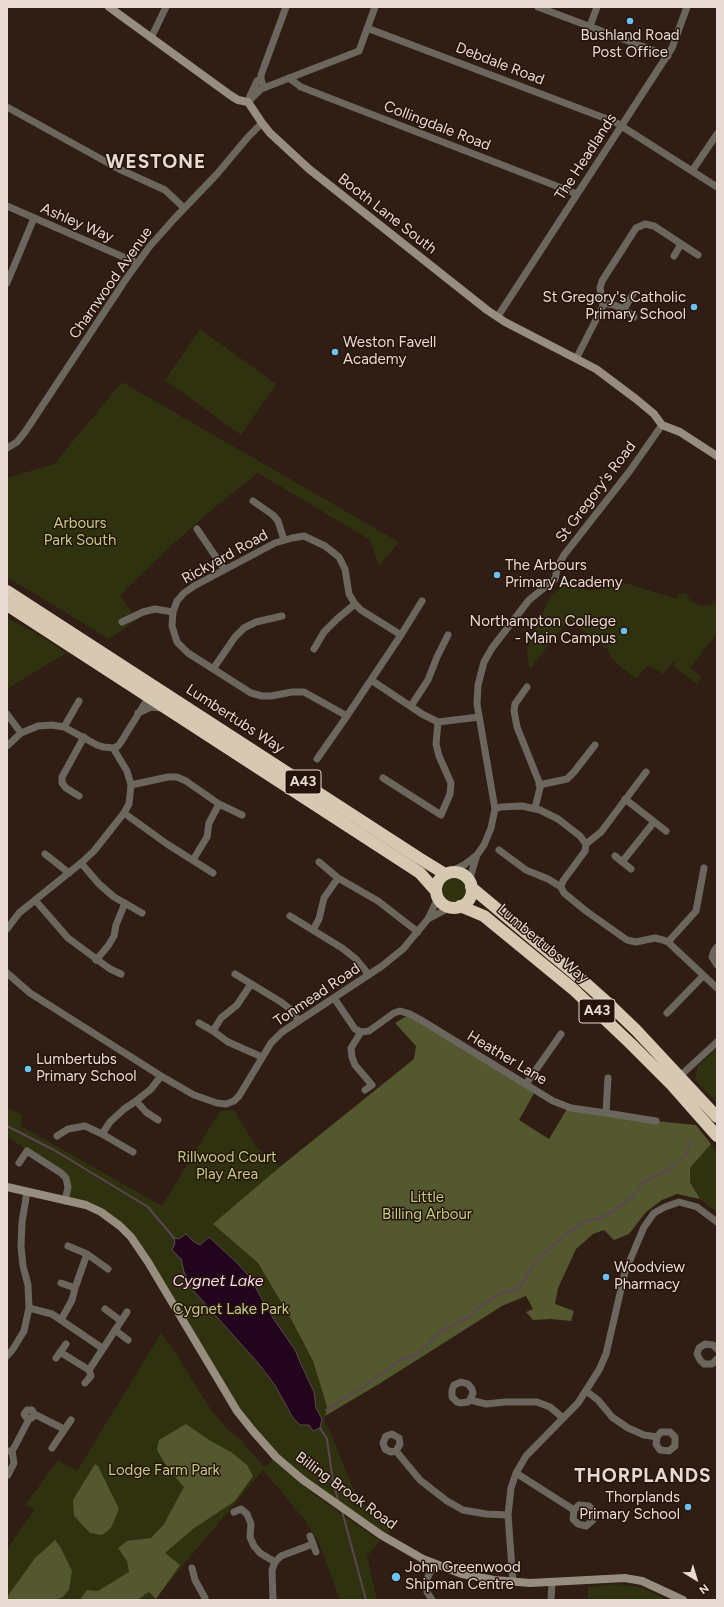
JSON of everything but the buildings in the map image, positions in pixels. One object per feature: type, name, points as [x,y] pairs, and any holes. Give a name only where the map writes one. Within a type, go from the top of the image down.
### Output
[{"type":"highway","name":"Lumbertubs Way","points":[[7,591],[419,858],[448,873]]},
{"type":"highway","name":"Lumbertubs Way","points":[[7,605],[420,873],[437,894]]},
{"type":"highway","name":"A43","points":[[448,873],[461,873],[470,884]]},
{"type":"highway","points":[[437,894],[438,881],[448,873]]},
{"type":"highway","name":"Lumbertubs Way","points":[[470,884],[582,980],[636,1030],[717,1117]]},
{"type":"highway","points":[[455,907],[469,899],[470,884]]},
{"type":"highway","name":"A43","points":[[437,894],[441,902],[455,907]]},
{"type":"highway","name":"Lumbertubs Way","points":[[455,907],[484,916],[573,989],[642,1054],[672,1085],[717,1136]]},
{"type":"street","points":[[109,7],[230,95],[238,100],[248,102]]},
{"type":"street","points":[[151,38],[166,7]]},
{"type":"street","points":[[248,102],[257,81],[260,79],[286,7]]},
{"type":"street","points":[[248,102],[258,91],[264,88],[359,51],[375,7]]},
{"type":"street","points":[[538,7],[668,56]]},
{"type":"street","points":[[590,26],[597,7]]},
{"type":"street","name":"The Headlands","points":[[498,316],[668,56],[676,42],[687,7]]},
{"type":"street","name":"Debdale Road","points":[[367,28],[622,126],[717,188]]},
{"type":"street","name":"Collingdale Road","points":[[289,78],[301,87],[577,194]]},
{"type":"street","points":[[260,79],[264,88]]},
{"type":"street","name":"Booth Lane South","points":[[248,102],[262,123],[282,144],[334,190],[487,310],[505,322],[577,357],[617,383],[654,414],[662,425]]},
{"type":"street","points":[[7,107],[119,169],[165,190],[184,208]]},
{"type":"street","name":"Charnwood Avenue","points":[[7,448],[17,442],[25,432],[137,263],[184,208],[217,174],[248,137],[262,123]]},
{"type":"street","points":[[692,172],[717,134]]},
{"type":"street","name":"Ashley Way","points":[[7,206],[137,263]]},
{"type":"street","points":[[7,283],[34,218]]},
{"type":"street","points":[[577,357],[603,303],[600,288],[602,281],[636,228],[641,225],[650,224],[698,255]]},
{"type":"street","points":[[674,256],[681,244]]},
{"type":"street","points":[[624,309],[633,294]]},
{"type":"street","points":[[603,303],[624,309],[634,317]]},
{"type":"street","points":[[662,425],[680,432],[717,456]]},
{"type":"street","name":"St Gregory's Road","points":[[477,855],[488,836],[494,819],[495,808],[479,717],[477,694],[481,670],[490,652],[529,600],[555,579],[558,566],[564,555],[629,472],[662,425]]},
{"type":"street","points":[[253,501],[273,515],[278,521],[284,540]]},
{"type":"street","points":[[197,528],[224,569]]},
{"type":"street","name":"Rickyard Road","points":[[172,612],[184,593],[194,586],[224,569],[284,540],[304,536],[325,546],[339,557],[345,568],[349,594],[355,604]]},
{"type":"street","points":[[317,760],[401,635],[422,601]]},
{"type":"street","points":[[314,649],[324,632],[355,604],[361,610],[401,635]]},
{"type":"street","points":[[122,622],[143,612],[155,609],[172,612],[172,626],[177,642],[188,653],[251,693],[262,696],[271,696],[292,692],[304,692],[347,716]]},
{"type":"street","points":[[213,669],[235,637],[244,628],[256,622],[282,616]]},
{"type":"street","points":[[410,706],[428,680],[448,635]]},
{"type":"street","points":[[371,680],[410,706],[438,722],[479,717]]},
{"type":"street","points":[[133,686],[140,700],[140,708],[138,713]]},
{"type":"street","points":[[527,687],[515,704],[514,717],[539,785],[535,808]]},
{"type":"street","points":[[7,746],[21,733],[38,726],[52,725],[64,726],[103,747],[113,748],[118,746],[121,742],[148,696],[160,690]]},
{"type":"street","points":[[64,726],[79,701]]},
{"type":"street","points":[[138,713],[151,707],[167,708]]},
{"type":"street","points":[[7,714],[21,733]]},
{"type":"street","points":[[383,778],[441,815],[450,794],[451,783],[439,756],[436,744],[438,722]]},
{"type":"street","points":[[79,796],[66,788],[62,783],[62,777],[84,737]]},
{"type":"street","points":[[539,785],[567,779],[595,745]]},
{"type":"street","points":[[7,929],[20,913],[94,851],[124,813],[129,804],[131,785],[127,771],[113,748]]},
{"type":"street","points":[[586,844],[601,832],[646,772]]},
{"type":"street","points":[[131,785],[168,776],[176,778],[186,781],[219,804],[242,815]]},
{"type":"street","points":[[625,799],[666,831]]},
{"type":"street","points":[[193,860],[207,838],[209,824],[219,804]]},
{"type":"street","points":[[495,808],[514,806],[535,808],[558,819],[583,838],[586,844],[585,851],[563,881],[561,887]]},
{"type":"street","points":[[124,813],[167,844],[213,873]]},
{"type":"street","points":[[622,862],[654,822]]},
{"type":"street","points":[[499,850],[526,870],[548,879],[561,887],[564,892],[586,911],[627,940],[636,942],[659,938],[668,942],[717,988]]},
{"type":"street","points":[[45,854],[69,873]]},
{"type":"street","points":[[448,873],[477,855]]},
{"type":"street","points":[[470,884],[477,855]]},
{"type":"street","points":[[615,856],[631,869]]},
{"type":"street","points":[[319,862],[338,878],[378,901],[418,932]]},
{"type":"street","points":[[81,863],[99,884],[114,897],[142,913]]},
{"type":"street","points":[[668,942],[696,911],[704,868]]},
{"type":"street","points":[[313,930],[319,919],[324,898],[338,878]]},
{"type":"street","name":"Tonmead Road","points":[[7,973],[30,993],[161,1076],[194,1095],[217,1103],[226,1104],[234,1101],[239,1096],[271,1043],[282,1032],[369,975],[403,949],[428,919],[437,894]]},
{"type":"street","points":[[35,900],[68,938],[96,960],[121,974]]},
{"type":"street","points":[[96,960],[114,936],[116,925],[125,903]]},
{"type":"street","name":"Tonmead Road","points":[[428,919],[455,907]]},
{"type":"street","points":[[290,916],[356,959],[369,975]]},
{"type":"street","points":[[717,947],[712,957],[717,965]]},
{"type":"street","points":[[235,974],[281,1002],[290,1009],[299,1021]]},
{"type":"street","points":[[668,1013],[703,976]]},
{"type":"street","points":[[213,1031],[221,1018],[237,1005],[251,984]]},
{"type":"street","points":[[334,998],[355,1029],[361,1032],[351,1048],[352,1057],[356,1066],[372,1085],[365,1090]]},
{"type":"street","name":"Heather Lane","points":[[361,1032],[368,1031],[394,1013],[400,1011],[410,1014],[553,1101],[571,1108],[628,1118],[656,1121]]},
{"type":"street","points":[[199,1023],[228,1042],[262,1057]]},
{"type":"street","points":[[526,1084],[561,1034]]},
{"type":"street","points":[[680,1076],[717,1042]]},
{"type":"street","points":[[102,1134],[110,1122],[124,1109],[151,1089],[161,1076]]},
{"type":"street","points":[[606,1113],[608,1078]]},
{"type":"street","points":[[136,1101],[146,1112],[158,1120]]},
{"type":"street","points":[[57,1136],[68,1129],[85,1126],[133,1152]]},
{"type":"street","points":[[18,1163],[27,1151],[61,1173],[66,1178],[68,1186],[65,1201]]},
{"type":"street","name":"Billing Brook Road","points":[[7,1187],[86,1205],[100,1212],[120,1226],[131,1237],[148,1262],[237,1411],[276,1456],[303,1480],[401,1548],[434,1564],[462,1574],[513,1582],[552,1582],[625,1578],[642,1581],[683,1600]]},
{"type":"street","points":[[7,1356],[24,1330],[29,1308],[28,1285],[23,1266],[21,1247],[22,1222],[27,1192]]},
{"type":"street","points":[[513,1582],[508,1515],[511,1488],[516,1473],[526,1456],[563,1418],[586,1391],[599,1370],[606,1354],[625,1272],[644,1227],[654,1213],[664,1207],[679,1202],[697,1207],[717,1222]]},
{"type":"street","points":[[68,1246],[87,1254],[108,1269]]},
{"type":"street","points":[[61,1320],[72,1300],[87,1254]]},
{"type":"street","points":[[61,1283],[75,1288]]},
{"type":"street","points":[[29,1308],[52,1314],[102,1348]]},
{"type":"street","points":[[105,1310],[121,1321]]},
{"type":"street","points":[[88,1370],[127,1312]]},
{"type":"street","points":[[115,1330],[128,1340]]},
{"type":"street","points":[[716,1344],[709,1343],[702,1345],[698,1350],[698,1357],[702,1363],[708,1364],[712,1364],[717,1359]]},
{"type":"street","points":[[7,1344],[13,1349]]},
{"type":"street","points":[[66,1344],[58,1355],[88,1370],[90,1376],[85,1383]]},
{"type":"street","points":[[586,1391],[598,1400],[612,1417],[628,1428],[644,1435],[657,1437]]},
{"type":"street","points":[[470,1400],[486,1404],[505,1402],[537,1402],[550,1407],[563,1418]]},
{"type":"street","points":[[8,1475],[14,1463],[9,1451],[32,1417],[64,1429]]},
{"type":"street","points":[[52,1448],[71,1420]]},
{"type":"street","points":[[396,1451],[420,1480],[446,1501],[463,1510],[486,1514],[508,1515]]},
{"type":"street","points":[[516,1473],[574,1510]]},
{"type":"street","points":[[234,1512],[241,1509],[247,1514],[251,1524],[250,1537],[254,1546],[260,1553],[275,1562]]},
{"type":"street","points":[[310,1536],[316,1552]]},
{"type":"street","points":[[272,1600],[272,1570],[275,1562],[281,1556],[313,1544]]},
{"type":"street","points":[[432,1600],[427,1592],[426,1581],[434,1564]]},
{"type":"street","points":[[192,1568],[195,1580],[205,1598],[204,1600]]},
{"type":"street","points":[[551,1600],[552,1582]]},
{"type":"green space","points":[[200,329],[276,384],[241,435],[165,380]]},
{"type":"green space","name":"Arbours Park South","points":[[122,382],[399,542],[379,566],[370,540],[258,473],[214,508],[175,542],[120,595],[137,620],[109,639],[7,577],[7,478],[54,464]]},
{"type":"green space","points":[[574,578],[586,590],[598,590],[612,579],[677,599],[679,594],[686,593],[690,600],[700,606],[709,606],[717,601],[717,634],[690,668],[702,677],[697,684],[673,666],[675,663],[674,661],[663,674],[648,665],[636,679],[611,658],[608,650],[569,619],[530,669],[527,648],[551,595]]},
{"type":"green space","points":[[7,618],[41,636],[66,653],[7,689]]},
{"type":"green space","points":[[454,877],[463,881],[467,890],[463,899],[454,903],[445,899],[441,890],[445,881]]},
{"type":"green space","name":"Little Billing Arbour","points":[[410,1014],[536,1090],[519,1120],[549,1139],[568,1107],[636,1119],[696,1125],[711,1144],[690,1168],[690,1182],[700,1199],[677,1194],[662,1200],[646,1212],[629,1234],[614,1240],[604,1230],[593,1234],[576,1249],[558,1288],[555,1304],[574,1311],[571,1321],[551,1319],[533,1320],[526,1312],[533,1309],[526,1296],[502,1306],[379,1384],[325,1416],[327,1407],[313,1361],[291,1319],[258,1263],[213,1224],[281,1166],[414,1059],[416,1046],[395,1023]]},
{"type":"green space","points":[[717,1048],[717,1103],[695,1080],[698,1066]]},
{"type":"green space","name":"Cygnet Lake Park","points":[[7,1107],[22,1115],[21,1126],[162,1206],[220,1111],[234,1110],[257,1148],[281,1166],[214,1225],[258,1263],[291,1319],[313,1361],[327,1407],[324,1421],[329,1429],[357,1498],[392,1530],[384,1537],[303,1480],[253,1431],[131,1237],[101,1212],[65,1201],[66,1178],[7,1136]]},
{"type":"green space","points":[[711,1144],[717,1151],[717,1213],[700,1199],[690,1182],[690,1168]]},
{"type":"green space","name":"Lodge Farm Park","points":[[161,1333],[171,1346],[212,1411],[228,1430],[242,1440],[246,1447],[265,1467],[274,1459],[312,1493],[380,1541],[367,1556],[377,1600],[340,1600],[319,1543],[304,1519],[263,1470],[154,1600],[7,1600],[7,1549],[34,1510],[26,1504],[58,1460],[77,1471]]},
{"type":"green space","points":[[186,1424],[209,1440],[231,1452],[247,1465],[253,1476],[235,1501],[193,1529],[165,1553],[180,1565],[156,1599],[149,1592],[137,1600],[81,1600],[87,1590],[98,1591],[129,1572],[127,1561],[118,1548],[127,1541],[151,1538],[164,1524],[184,1487],[167,1467],[157,1450],[159,1440]]},
{"type":"green space","points":[[95,1464],[98,1466],[119,1509],[111,1528],[102,1535],[90,1533],[74,1516],[73,1500]]},
{"type":"green space","points":[[55,1540],[61,1548],[72,1571],[69,1590],[63,1597],[55,1600],[7,1600],[7,1597],[35,1558]]},
{"type":"green space","points":[[618,1584],[643,1588],[668,1600],[588,1600],[588,1587]]},
{"type":"water","name":"Cygnet Lake","points":[[186,1234],[194,1242],[200,1245],[209,1237],[249,1276],[271,1315],[295,1350],[314,1392],[316,1408],[322,1419],[320,1428],[313,1431],[309,1425],[300,1425],[293,1418],[275,1385],[258,1363],[192,1289],[184,1272],[181,1259],[172,1250],[175,1243],[174,1238],[179,1239]]},
{"type":"waterway","points":[[7,1126],[54,1150],[148,1207],[174,1238]]},
{"type":"waterway","points":[[682,1158],[687,1155],[689,1145],[687,1140]]},
{"type":"waterway","points":[[326,1410],[362,1388],[400,1360],[415,1356],[442,1330],[471,1316],[476,1309],[500,1294],[519,1288],[536,1261],[555,1243],[583,1222],[600,1218],[615,1211],[634,1195],[644,1182],[677,1163]]},
{"type":"waterway","points":[[320,1428],[327,1439],[333,1482],[339,1503]]},
{"type":"waterway","points":[[342,1511],[366,1600]]},
{"type":"place","name":"Bushland Road Post Office","points":[[630,21]]},
{"type":"place","name":"St Gregory's Catholic Primary School","points":[[694,307]]},
{"type":"place","name":"Weston Favell Academy","points":[[335,352]]},
{"type":"place","name":"The Arbours Primary Academy","points":[[497,575]]},
{"type":"place","name":"Northampton College - Main Campus","points":[[624,631]]},
{"type":"place","name":"Lumbertubs Primary School","points":[[28,1069]]},
{"type":"place","name":"Woodview Pharmacy","points":[[606,1277]]},
{"type":"place","name":"Thorplands Primary School","points":[[688,1507]]},
{"type":"place","name":"John Greenwood Shipman Centre","points":[[396,1577]]},
{"type":"district","name":"WESTONE","points":[[156,162]]},
{"type":"district","name":"THORPLANDS","points":[[643,1476]]},
{"type":"park label","name":"Rillwood Court Play Area","points":[[227,1166]]}]
